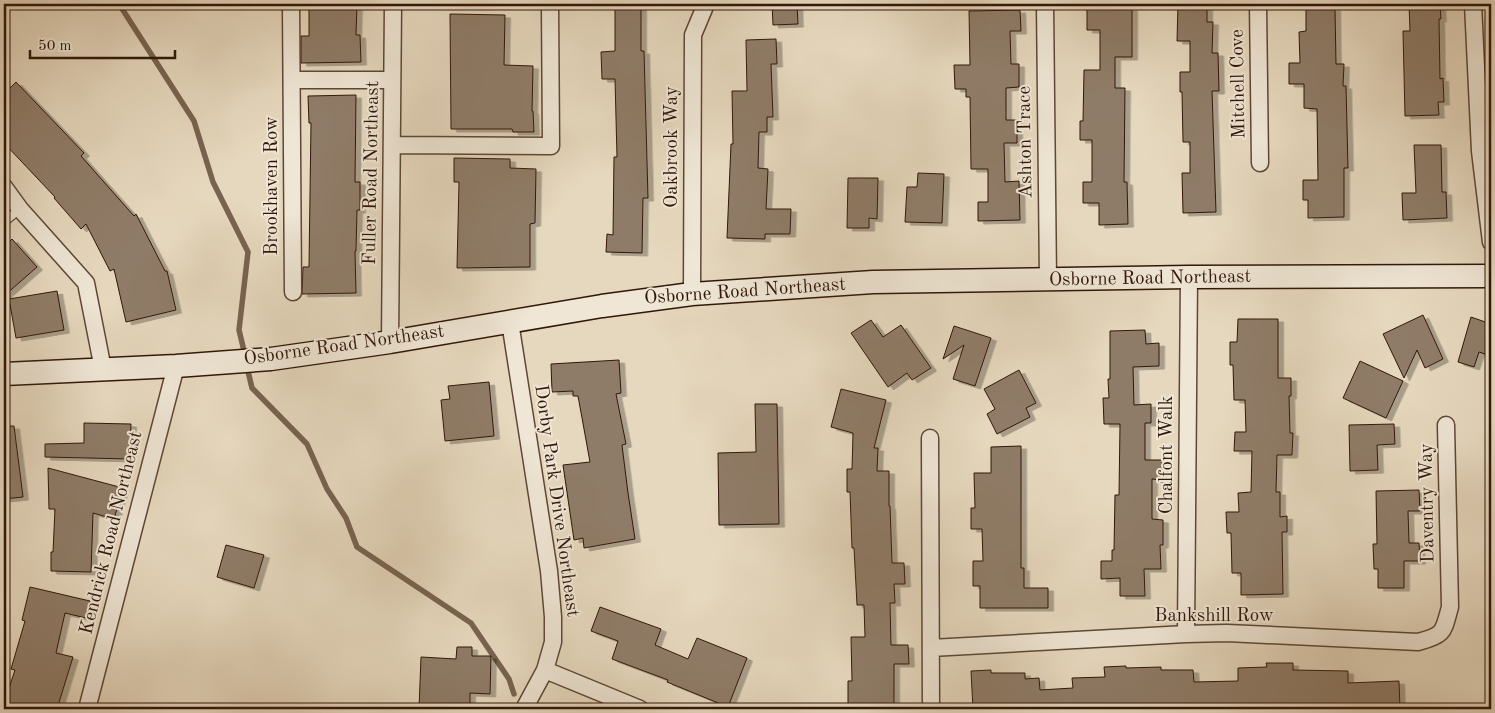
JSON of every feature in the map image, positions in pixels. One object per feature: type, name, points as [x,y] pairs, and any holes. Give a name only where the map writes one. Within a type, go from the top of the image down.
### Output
[{"type":"street","name":"Brookhaven Row","points":[[291,4],[293,292]]},
{"type":"street","name":"Fuller Road Northeast","points":[[390,342],[393,4]]},
{"type":"street","points":[[392,145],[551,146],[550,4]]},
{"type":"street","name":"Oakbrook Way","points":[[692,294],[693,35],[706,4]]},
{"type":"street","name":"Ashton Trace","points":[[1045,4],[1048,280]]},
{"type":"street","name":"Mitchell Cove","points":[[1258,4],[1260,163]]},
{"type":"street","points":[[1473,4],[1486,150],[1491,242]]},
{"type":"street","points":[[292,80],[392,80]]},
{"type":"street","points":[[4,187],[20,209],[86,283],[103,369]]},
{"type":"street","name":"Osborne Road Northeast","points":[[4,374],[271,359],[390,342],[602,306],[692,294],[873,282],[1188,277],[1491,276]]},
{"type":"street","name":"Chalfont Walk","points":[[1186,634],[1188,277]]},
{"type":"street","name":"Dorby Park Drive Northeast","points":[[510,322],[554,617],[554,642],[546,670],[524,709]]},
{"type":"street","name":"Kendrick Road Northeast","points":[[88,709],[187,365]]},
{"type":"street","name":"Daventry Way","points":[[1446,424],[1450,581]]},
{"type":"street","points":[[930,438],[931,709]]},
{"type":"street","name":"Bankshill Row","points":[[932,648],[1228,633],[1418,642],[1434,638],[1443,631],[1450,607],[1450,581]]},
{"type":"street","points":[[546,670],[640,709]]},
{"type":"lane","points":[[4,222],[20,209]]},
{"type":"building","points":[[309,4],[357,4],[356,35],[360,35],[361,62],[301,63],[301,36],[309,36]]},
{"type":"building","points":[[615,4],[641,4],[641,51],[644,51],[648,198],[643,198],[642,253],[606,252],[607,234],[613,235],[614,157],[617,157],[615,79],[602,79],[601,52],[615,51]]},
{"type":"building","points":[[772,4],[797,4],[798,24],[773,25]]},
{"type":"building","points":[[1178,4],[1207,4],[1207,22],[1213,22],[1212,53],[1218,53],[1219,91],[1212,91],[1216,212],[1183,213],[1182,173],[1190,173],[1190,142],[1183,142],[1180,72],[1190,72],[1190,41],[1177,41]]},
{"type":"building","points":[[1409,4],[1440,4],[1440,79],[1443,78],[1444,102],[1438,102],[1439,115],[1405,116],[1403,31],[1410,31]]},
{"type":"building","points":[[1087,8],[1132,8],[1132,57],[1115,57],[1115,88],[1125,88],[1124,182],[1127,182],[1128,224],[1099,225],[1099,203],[1083,203],[1083,182],[1092,182],[1092,140],[1080,140],[1080,121],[1083,121],[1084,70],[1100,70],[1100,30],[1087,30]]},
{"type":"building","points":[[1335,8],[1336,64],[1344,64],[1343,86],[1346,86],[1348,168],[1344,168],[1344,217],[1308,218],[1308,200],[1303,200],[1303,180],[1318,180],[1317,109],[1304,108],[1304,84],[1289,84],[1289,63],[1300,63],[1299,32],[1306,31],[1306,9]]},
{"type":"building","points":[[1020,10],[1021,31],[1010,31],[1011,64],[1019,64],[1019,87],[1006,88],[1006,120],[1017,120],[1017,143],[1004,143],[1005,182],[1019,181],[1020,220],[978,221],[978,202],[988,202],[988,169],[971,169],[970,97],[966,97],[966,89],[955,89],[954,65],[970,65],[969,11]]},
{"type":"building","points":[[450,14],[505,15],[504,65],[533,66],[532,111],[534,132],[513,132],[512,129],[451,129]]},
{"type":"building","points":[[776,39],[777,64],[771,64],[773,117],[767,117],[767,132],[759,132],[758,168],[768,169],[766,209],[791,209],[790,234],[765,234],[765,239],[727,238],[731,144],[733,144],[732,91],[747,91],[746,40]]},
{"type":"building","points":[[16,82],[84,153],[81,156],[134,216],[136,214],[165,271],[167,271],[176,310],[126,322],[114,269],[110,271],[86,224],[81,229],[55,197],[4,143],[4,94]]},
{"type":"building","points":[[356,95],[355,182],[360,182],[360,210],[357,210],[355,251],[356,293],[302,294],[303,267],[309,267],[311,123],[309,123],[308,96]]},
{"type":"building","points":[[1414,145],[1441,145],[1442,192],[1446,192],[1447,218],[1403,220],[1402,193],[1416,193]]},
{"type":"building","points":[[454,158],[510,159],[510,168],[536,169],[535,223],[530,224],[530,267],[457,268],[459,182],[454,182]]},
{"type":"building","points":[[918,173],[944,174],[942,223],[905,222],[907,187],[917,187]]},
{"type":"building","points":[[848,178],[878,178],[877,219],[869,218],[869,228],[847,228]]},
{"type":"building","points":[[12,239],[37,267],[4,296],[4,247]]},
{"type":"building","points":[[57,291],[64,330],[16,338],[9,299]]},
{"type":"building","points":[[1423,315],[1443,359],[1425,368],[1417,350],[1404,378],[1383,334]]},
{"type":"building","points":[[1471,317],[1491,324],[1491,356],[1479,352],[1474,367],[1458,362]]},
{"type":"building","points":[[1238,319],[1278,319],[1278,378],[1291,378],[1291,396],[1289,396],[1290,433],[1293,433],[1292,455],[1277,455],[1276,492],[1280,492],[1280,517],[1287,516],[1287,532],[1282,532],[1283,594],[1241,595],[1241,573],[1232,573],[1231,533],[1227,533],[1226,512],[1239,512],[1238,493],[1251,492],[1252,451],[1234,451],[1235,432],[1246,432],[1245,400],[1234,400],[1233,365],[1230,365],[1230,342],[1237,342]]},
{"type":"building","points":[[871,320],[883,337],[901,325],[931,368],[912,380],[907,373],[888,387],[851,333]]},
{"type":"building","points":[[954,326],[991,338],[975,386],[953,379],[964,345],[943,359]]},
{"type":"building","points":[[1145,330],[1146,344],[1159,343],[1159,366],[1133,367],[1134,405],[1151,404],[1151,423],[1145,423],[1145,460],[1162,460],[1162,480],[1152,479],[1152,519],[1163,520],[1163,545],[1160,545],[1161,569],[1144,569],[1145,596],[1120,596],[1120,578],[1101,579],[1101,561],[1112,561],[1112,550],[1114,550],[1115,495],[1119,495],[1120,424],[1104,424],[1103,398],[1109,398],[1110,331]]},
{"type":"building","points":[[619,360],[621,393],[616,394],[626,444],[622,445],[635,539],[584,548],[583,538],[574,540],[563,465],[590,462],[578,396],[573,396],[573,391],[552,392],[551,364]]},
{"type":"building","points":[[1360,361],[1403,381],[1386,418],[1343,398]]},
{"type":"building","points":[[1019,370],[1036,403],[1026,408],[1030,417],[997,434],[987,414],[995,409],[984,389]]},
{"type":"building","points":[[489,382],[494,436],[445,441],[441,400],[450,399],[448,386]]},
{"type":"building","points":[[841,389],[886,400],[874,448],[878,448],[877,471],[889,471],[892,563],[904,563],[905,584],[894,584],[895,603],[890,603],[891,645],[908,645],[909,664],[894,664],[894,709],[848,709],[848,681],[852,681],[851,637],[865,637],[864,605],[857,605],[850,492],[847,492],[847,469],[852,469],[853,433],[831,427]]},
{"type":"building","points":[[755,404],[777,404],[779,524],[719,525],[718,453],[756,452]]},
{"type":"building","points":[[84,423],[131,424],[130,459],[45,457],[45,444],[84,443]]},
{"type":"building","points":[[1394,424],[1395,444],[1377,445],[1378,470],[1350,471],[1349,425]]},
{"type":"building","points":[[4,426],[14,426],[23,497],[4,499]]},
{"type":"building","points":[[1021,446],[1021,568],[1024,568],[1024,588],[1048,588],[1048,608],[980,608],[980,586],[973,586],[973,561],[983,561],[982,529],[971,529],[971,508],[975,508],[974,473],[991,473],[991,447]]},
{"type":"building","points":[[48,468],[123,488],[114,519],[93,513],[91,572],[51,571],[55,509],[49,509]]},
{"type":"building","points":[[1419,490],[1420,511],[1408,511],[1409,543],[1419,543],[1420,561],[1404,561],[1404,588],[1378,588],[1378,569],[1374,569],[1373,544],[1377,544],[1376,491]]},
{"type":"building","points":[[226,545],[264,555],[254,588],[217,577]]},
{"type":"building","points":[[30,587],[90,601],[86,618],[65,613],[56,653],[73,657],[57,709],[4,709],[4,703],[15,670],[11,669],[25,621],[22,620]]},
{"type":"building","points":[[600,607],[661,629],[655,645],[688,659],[697,638],[747,658],[728,707],[667,682],[668,680],[612,659],[618,641],[591,631]]},
{"type":"building","points":[[457,647],[472,647],[472,656],[491,656],[490,694],[470,693],[470,709],[419,709],[421,657],[456,659]]},
{"type":"building","points":[[1266,663],[1293,663],[1293,670],[1348,671],[1348,683],[1399,681],[1400,709],[973,709],[971,671],[991,670],[991,673],[1025,673],[1025,679],[1039,678],[1040,690],[1073,688],[1072,678],[1105,677],[1104,667],[1161,667],[1161,670],[1193,670],[1194,682],[1238,681],[1238,668],[1267,667]]},
{"type":"waterway","points":[[119,4],[194,121],[213,182],[248,252],[239,330],[245,355]]},
{"type":"waterway","points":[[247,367],[252,388],[307,444],[327,489],[346,518],[357,547],[471,623],[509,679],[514,694]]}]
